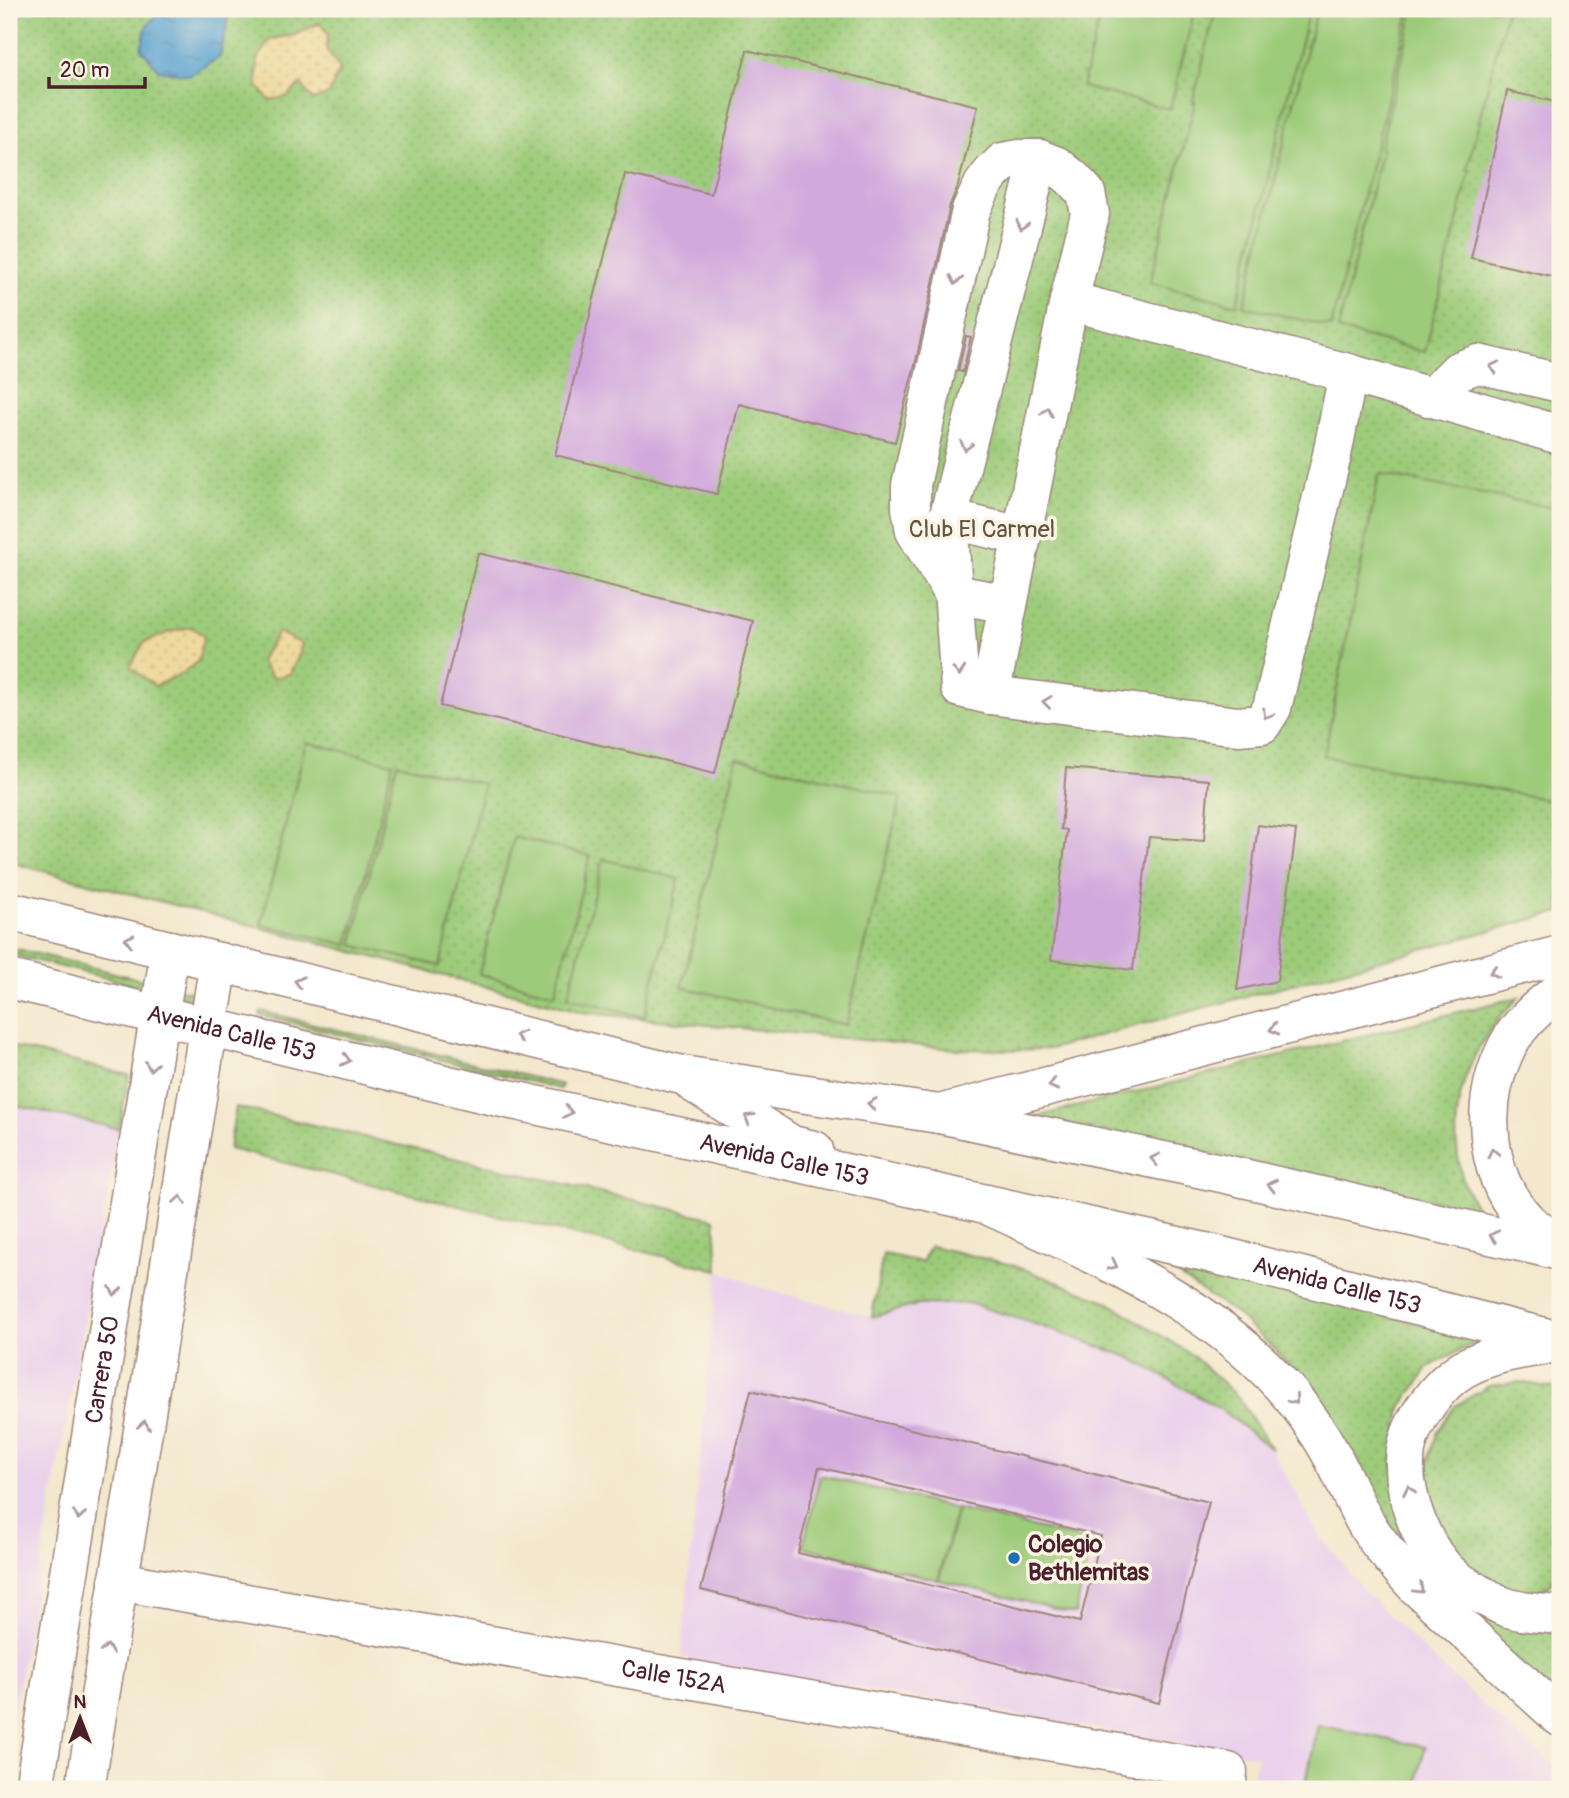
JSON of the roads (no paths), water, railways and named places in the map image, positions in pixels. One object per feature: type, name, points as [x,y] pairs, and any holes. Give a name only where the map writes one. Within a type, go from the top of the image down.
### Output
[{"type":"main road","points":[[1039,159],[948,519],[960,688],[990,695],[1238,726],[1262,724],[1272,708],[1332,455],[1348,373]]},
{"type":"main road","points":[[990,695],[1069,301],[1090,214],[1086,193],[1057,166],[1039,159],[1003,162],[983,185],[971,210],[911,485],[915,531],[954,594],[1008,604]]},
{"type":"main road","points":[[1069,301],[1348,373],[1560,435]]},
{"type":"main road","points":[[1431,398],[1458,371],[1478,364],[1560,383]]},
{"type":"main road","points":[[948,519],[1022,536]]},
{"type":"main road","name":"Avenida Calle 153","points":[[9,911],[682,1075],[939,1114],[1221,1173],[1560,1251]]},
{"type":"main road","name":"Carrera 50","points":[[34,1789],[170,950]]},
{"type":"main road","points":[[939,1114],[1560,956]]},
{"type":"main road","name":"Carrera 50","points":[[85,1789],[219,962]]},
{"type":"main road","name":"Avenida Calle 153","points":[[9,979],[494,1096],[985,1204],[1207,1241],[1560,1343]]},
{"type":"main road","points":[[1560,991],[1543,1003],[1521,1026],[1504,1052],[1493,1082],[1489,1113],[1491,1144],[1499,1175],[1512,1201],[1530,1223],[1560,1244]]},
{"type":"main road","name":"Avenida Calle 153","points":[[682,1075],[792,1146],[1207,1241],[1560,1317]]},
{"type":"main road","points":[[985,1204],[1158,1288],[1203,1316],[1266,1368],[1298,1404],[1329,1450],[1371,1532],[1396,1564],[1416,1586],[1560,1717]]},
{"type":"main road","points":[[1560,1343],[1492,1356],[1462,1370],[1436,1392],[1418,1419],[1406,1449],[1406,1479],[1413,1510],[1424,1539],[1438,1560],[1456,1579],[1502,1606],[1560,1615]]},
{"type":"main road","name":"Calle 152A","points":[[118,1581],[1227,1780]]},
{"type":"water","points":[[163,9],[234,9],[229,13],[220,57],[190,75],[159,70],[141,49],[147,25]]},
{"type":"place","name":"Colegio Bethlemitas","points":[[1014,1558]]},
{"type":"park label","name":"Club El Carmel","points":[[982,529]]}]
